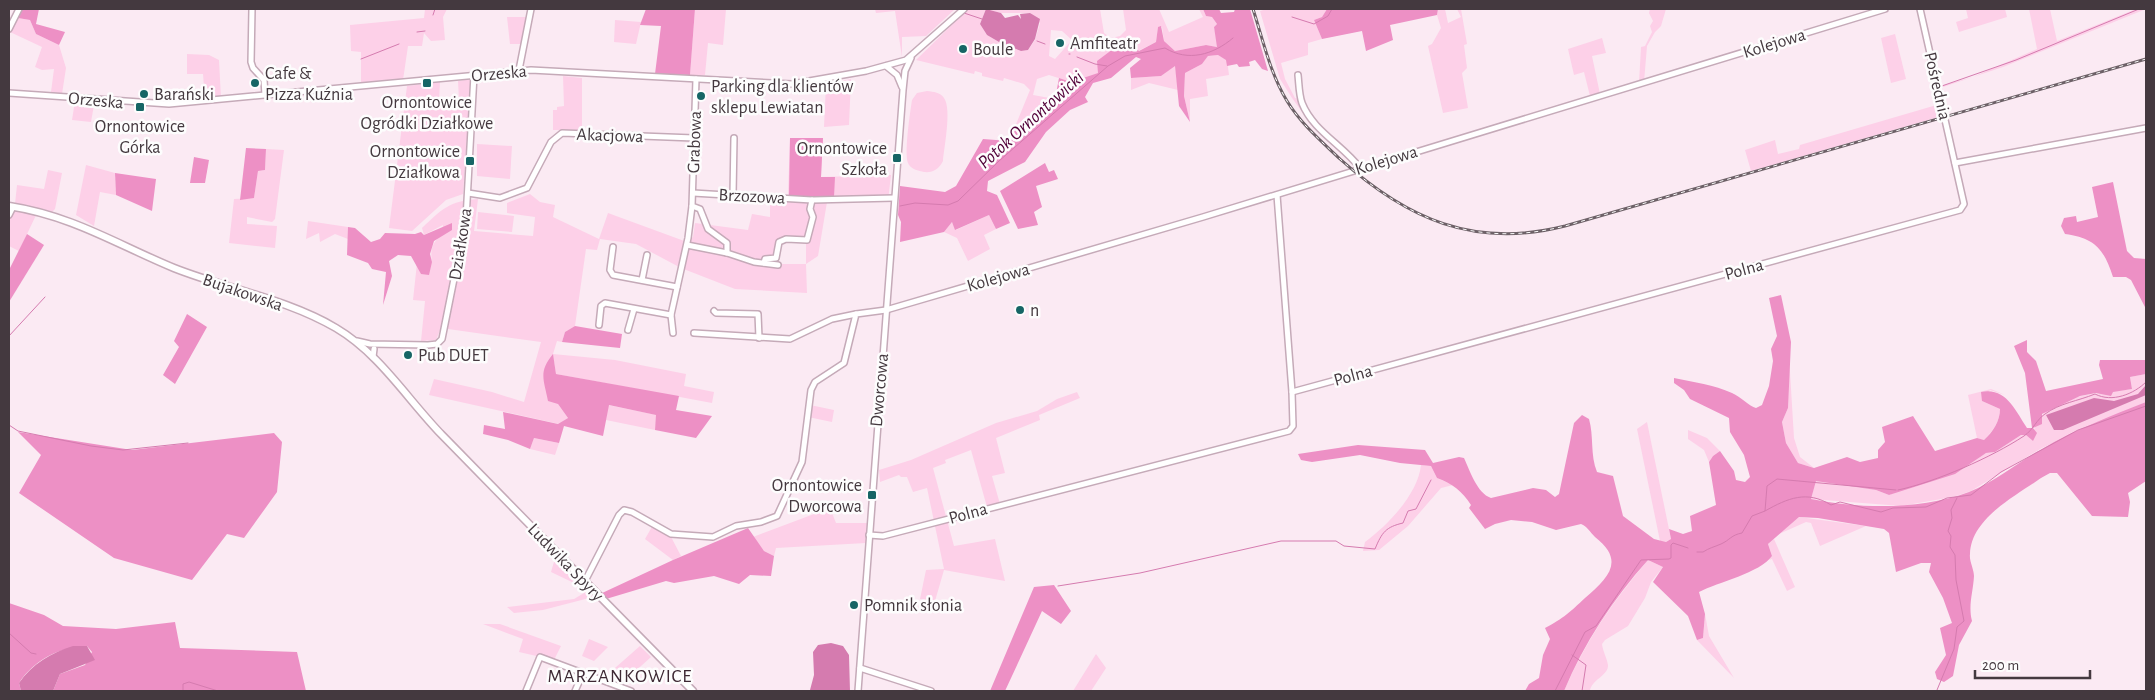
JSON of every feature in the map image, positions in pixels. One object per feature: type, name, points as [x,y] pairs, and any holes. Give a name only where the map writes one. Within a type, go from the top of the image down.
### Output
[{"type":"main road","name":"Bujakowska","points":[[11,206],[48,214],[82,225],[174,268],[307,314],[337,329],[366,350],[440,432]]},
{"type":"main road","name":"Ludwika Spyry","points":[[440,432],[694,691]]},
{"type":"street","points":[[9,28],[18,9]]},
{"type":"street","points":[[252,9],[251,62],[253,68],[264,80],[265,95]]},
{"type":"street","points":[[519,70],[531,9]]},
{"type":"street","name":"Orzeska","points":[[10,93],[170,104],[519,70],[792,84],[886,66],[911,58],[964,9]]},
{"type":"street","name":"Kolejowa","points":[[886,310],[1276,195],[1886,9]]},
{"type":"street","name":"Pośrednia","points":[[1920,9],[1955,163]]},
{"type":"street","name":"Dworcowa","points":[[858,691],[902,90],[905,72],[911,58]]},
{"type":"street","points":[[886,66],[897,74],[903,75],[905,72],[899,63]]},
{"type":"street","points":[[897,74],[899,63]]},
{"type":"street","name":"Dworcowa","points":[[897,74],[902,90]]},
{"type":"street","name":"Działkowa","points":[[353,340],[372,346],[380,344],[428,345],[437,344],[442,339],[466,219],[474,75]]},
{"type":"street","points":[[1298,75],[1301,102],[1306,112],[1360,168]]},
{"type":"street","name":"Grabowa","points":[[673,333],[671,315],[687,245],[692,206],[696,79]]},
{"type":"street","points":[[1955,163],[2146,128]]},
{"type":"street","name":"Akacjowa","points":[[468,193],[500,198],[527,188],[551,142],[562,133],[694,138]]},
{"type":"street","points":[[733,195],[734,138]]},
{"type":"street","name":"Polna","points":[[1292,392],[1960,210],[1964,204],[1955,163]]},
{"type":"street","name":"Brzozowa","points":[[693,193],[812,200],[894,198]]},
{"type":"street","name":"Polna","points":[[869,535],[883,536],[1289,431],[1293,426],[1292,392],[1276,195]]},
{"type":"street","name":"Brzozowa","points":[[764,264],[765,259],[776,257],[779,242],[786,239],[807,240],[813,216],[812,200]]},
{"type":"street","name":"Bujakowska","points":[[9,215],[11,206]]},
{"type":"street","points":[[692,206],[700,208],[708,229],[727,243],[727,253]]},
{"type":"street","points":[[687,245],[727,253],[764,264],[778,265]]},
{"type":"street","points":[[613,247],[611,273],[677,288]]},
{"type":"street","points":[[642,280],[647,255]]},
{"type":"street","points":[[599,325],[601,306],[605,303],[671,315]]},
{"type":"street","points":[[628,330],[634,308]]},
{"type":"street","points":[[694,333],[790,340],[832,319],[886,310]]},
{"type":"street","points":[[714,311],[758,314],[759,338]]},
{"type":"street","points":[[585,581],[622,510],[632,512],[671,534],[713,537],[736,526],[761,522],[777,516],[802,462],[811,390],[815,382],[844,363],[856,314]]},
{"type":"street","points":[[366,350],[372,346],[373,357]]},
{"type":"street","points":[[526,691],[540,657],[631,691]]},
{"type":"street","points":[[860,668],[931,691]]},
{"type":"street","points":[[575,691],[583,673]]},
{"type":"shaded area","points":[[22,9],[39,9],[36,24],[65,32],[59,45],[36,34],[30,20],[18,18]]},
{"type":"shaded area","points":[[425,9],[447,9],[443,17],[445,40],[431,41],[424,33],[422,46],[408,46],[403,80],[361,84],[361,52],[351,51],[350,25],[424,18]]},
{"type":"shaded area","points":[[646,9],[695,9],[690,75],[655,74],[661,26],[640,25]]},
{"type":"shaded area","points":[[695,9],[726,9],[723,45],[708,43],[705,75],[690,75]]},
{"type":"shaded area","points":[[875,9],[955,9],[926,36],[902,37],[902,57],[895,11],[876,13]]},
{"type":"shaded area","points":[[968,9],[986,9],[1100,9],[1104,33],[1111,38],[1120,36],[1126,30],[1123,9],[1159,9],[1169,32],[1203,17],[1199,9],[1203,9],[1206,16],[1212,17],[1217,24],[1214,27],[1218,47],[1206,45],[1175,51],[1164,41],[1162,27],[1158,27],[1156,42],[1138,51],[1132,43],[1099,73],[1071,82],[1049,75],[1037,79],[1033,95],[1055,99],[1014,129],[1030,90],[1024,84],[1004,78],[1003,81],[982,76],[982,73],[975,71],[974,74],[916,60]],"holes":[[[986,9],[1001,13],[1030,13],[1040,23],[1035,40],[1028,50],[1021,51],[987,35],[980,24]],[[1051,30],[1062,31],[1072,40],[1055,59],[1049,56]]]},
{"type":"shaded area","points":[[986,9],[1001,13],[1005,18],[1018,15],[1021,19],[1020,14],[1030,13],[1040,19],[1035,39],[1028,50],[1021,51],[987,35],[980,24]]},
{"type":"shaded area","points":[[1203,9],[1219,9],[1221,13],[1234,12],[1235,9],[1250,9],[1268,71],[1262,69],[1255,60],[1249,62],[1250,66],[1239,67],[1237,64],[1227,66],[1226,60],[1218,55],[1208,56],[1202,64],[1185,73],[1184,96],[1190,122],[1179,106],[1175,66],[1161,76],[1131,78],[1130,68],[1141,59],[1136,57],[1111,78],[1093,83],[1085,97],[1088,102],[1070,110],[1046,132],[1025,162],[988,181],[987,191],[997,195],[1010,223],[996,229],[989,215],[955,230],[952,222],[944,232],[900,242],[901,222],[898,215],[900,186],[945,192],[956,186],[983,139],[1009,141],[1014,129],[1055,99],[1059,78],[1071,82],[1098,73],[1097,61],[1125,40],[1139,51],[1156,42],[1158,27],[1161,26],[1164,41],[1175,51],[1206,45],[1217,47],[1214,27],[1217,24],[1212,17],[1206,16]]},
{"type":"shaded area","points":[[1267,9],[1327,9],[1322,17],[1314,20],[1322,39],[1308,43],[1308,55],[1281,63],[1285,79],[1295,98],[1299,99],[1316,125],[1355,161],[1357,169],[1313,127],[1280,79],[1260,11]]},
{"type":"shaded area","points":[[1327,9],[1438,9],[1437,15],[1390,25],[1393,40],[1366,51],[1362,31],[1322,39],[1314,20],[1322,17]]},
{"type":"shaded area","points":[[1438,9],[1445,9],[1448,23],[1461,17],[1457,9],[1461,9],[1467,44],[1464,45],[1467,68],[1462,73],[1468,108],[1443,113],[1428,46],[1432,44],[1441,28],[1437,15]]},
{"type":"shaded area","points":[[1650,9],[1666,9],[1661,26],[1647,46],[1644,82],[1639,83],[1641,47],[1645,46],[1652,32],[1650,26],[1653,21],[1649,13]]},
{"type":"shaded area","points":[[1966,9],[2005,9],[2007,17],[1959,32],[1956,22],[1968,18]]},
{"type":"shaded area","points":[[2029,9],[2050,9],[2057,41],[2136,9],[2146,9],[2003,67],[1973,77],[2037,49]]},
{"type":"shaded area","points":[[507,17],[529,17],[524,44],[510,44]]},
{"type":"shaded area","points":[[18,18],[30,20],[36,34],[59,45],[66,68],[62,94],[51,92],[54,69],[42,70],[35,67],[42,47],[10,32]]},
{"type":"shaded area","points":[[615,20],[641,22],[636,44],[614,42]]},
{"type":"shaded area","points":[[1895,34],[1906,79],[1891,83],[1881,38]]},
{"type":"shaded area","points":[[1602,38],[1606,53],[1592,56],[1600,94],[1590,96],[1584,72],[1574,75],[1568,49]]},
{"type":"shaded area","points":[[187,54],[209,55],[219,60],[221,98],[205,100],[203,74],[187,74]]},
{"type":"shaded area","points":[[1218,55],[1227,60],[1229,75],[1206,79],[1208,96],[1190,99],[1190,122],[1184,96],[1185,73],[1202,64],[1208,56]]},
{"type":"shaded area","points":[[1175,65],[1178,90],[1149,83],[1131,90],[1131,78],[1161,76]]},
{"type":"shaded area","points":[[563,76],[582,78],[582,130],[553,130],[553,110],[564,106]]},
{"type":"shaded area","points":[[1973,77],[1940,88],[1940,86]]},
{"type":"shaded area","points":[[471,79],[463,194],[446,200],[412,231],[389,228],[407,86],[440,82],[439,101],[459,100],[458,81]]},
{"type":"shaded area","points":[[851,79],[849,125],[824,127],[826,84]]},
{"type":"shaded area","points":[[927,91],[939,93],[944,98],[947,119],[943,161],[935,170],[924,172],[911,167],[908,163],[907,151],[912,100],[917,93]]},
{"type":"shaded area","points":[[75,101],[94,105],[91,122],[72,120]]},
{"type":"shaded area","points":[[1940,104],[1942,116],[1751,171],[1745,150],[1775,140],[1778,154],[1799,149],[1800,145]]},
{"type":"shaded area","points":[[790,138],[823,138],[821,177],[891,175],[888,201],[827,202],[818,256],[806,264],[807,293],[735,289],[681,268],[636,244],[600,239],[597,250],[586,249],[575,326],[565,332],[562,342],[557,341],[553,354],[615,360],[686,374],[684,386],[714,392],[712,403],[556,374],[553,355],[558,404],[568,418],[559,424],[429,395],[434,379],[492,392],[524,402],[541,342],[441,328],[436,340],[421,341],[425,301],[413,300],[417,263],[421,274],[432,262],[432,247],[442,235],[443,225],[424,235],[422,228],[447,207],[460,202],[478,199],[474,231],[533,236],[535,217],[507,213],[507,203],[530,194],[540,202],[555,205],[553,217],[599,239],[608,213],[687,242],[693,237],[695,223],[748,230],[752,214],[770,217],[770,200],[696,196],[692,205],[693,193],[788,195]],"holes":[[[780,241],[806,244],[806,264],[778,264]]]},
{"type":"shaded area","points":[[790,138],[823,138],[821,177],[835,177],[834,197],[789,196]]},
{"type":"shaded area","points":[[477,144],[512,146],[510,179],[477,176]]},
{"type":"shaded area","points":[[246,148],[266,149],[265,170],[258,171],[254,198],[240,200]]},
{"type":"shaded area","points":[[266,149],[284,150],[275,219],[272,222],[247,217],[247,224],[277,226],[275,248],[229,243],[234,199],[254,198],[258,171],[265,170]]},
{"type":"shaded area","points":[[194,157],[209,160],[205,183],[190,183]]},
{"type":"shaded area","points":[[1045,163],[1049,172],[1054,170],[1058,179],[1036,186],[1042,207],[1034,212],[1038,225],[1018,229],[1000,191]]},
{"type":"shaded area","points":[[86,165],[115,173],[116,195],[100,192],[94,226],[76,215]]},
{"type":"shaded area","points":[[48,170],[62,173],[55,209],[51,213],[15,204],[17,185],[44,189]]},
{"type":"shaded area","points":[[115,173],[156,179],[152,211],[116,195]]},
{"type":"shaded area","points":[[2113,182],[2127,251],[2134,258],[2146,259],[2146,309],[2131,280],[2126,277],[2113,277],[2106,259],[2097,247],[2084,238],[2065,234],[2061,226],[2064,218],[2076,216],[2077,222],[2098,217],[2092,187]]},
{"type":"shaded area","points":[[14,209],[37,213],[19,251],[9,246],[9,220]]},
{"type":"shaded area","points":[[478,212],[514,216],[512,232],[477,229]]},
{"type":"shaded area","points":[[989,215],[996,229],[984,235],[990,249],[968,261],[957,238],[944,232],[952,222],[956,230]]},
{"type":"shaded area","points":[[308,221],[348,227],[348,239],[335,234],[320,242],[319,233],[306,239]]},
{"type":"shaded area","points":[[452,223],[452,230],[434,241],[430,254],[432,262],[429,275],[421,274],[411,256],[398,255],[389,261],[392,276],[383,305],[386,272],[372,269],[368,263],[347,255],[348,227],[355,228],[371,242],[380,239],[385,233],[415,234],[421,232],[424,235]]},
{"type":"shaded area","points":[[27,234],[44,245],[9,302],[9,270]]},
{"type":"shaded area","points":[[1781,295],[1791,342],[1788,408],[1782,422],[1786,443],[1798,463],[1814,468],[1847,457],[1860,462],[1878,458],[1878,450],[1885,442],[1882,427],[1913,416],[1935,451],[1977,438],[1984,440],[1995,426],[1999,418],[2000,409],[1982,401],[1981,392],[1990,391],[2003,396],[2014,407],[2027,428],[2032,428],[2025,373],[2014,346],[2027,340],[2027,352],[2036,361],[2046,391],[2103,379],[2099,365],[2100,360],[2146,360],[2146,374],[2130,377],[2132,389],[2113,392],[2111,396],[2096,393],[2080,396],[2042,414],[2042,424],[2033,428],[2037,433],[2033,441],[2026,435],[2021,435],[1995,452],[1986,453],[1955,474],[1889,495],[1876,490],[1816,481],[1811,499],[1850,505],[1911,505],[1950,498],[1979,488],[2054,442],[2146,402],[2146,481],[2128,493],[2130,502],[2128,517],[2092,516],[2057,473],[2050,473],[1996,509],[1978,529],[1972,541],[1970,554],[1974,576],[1971,604],[1972,621],[1959,645],[1953,676],[1944,682],[1937,679],[1935,672],[1946,655],[1940,628],[1952,623],[1943,598],[1929,572],[1931,563],[1921,563],[1896,572],[1889,533],[1884,529],[1818,518],[1799,517],[1768,544],[1772,556],[1766,562],[1749,572],[1699,592],[1705,614],[1703,638],[1697,640],[1688,616],[1653,582],[1663,567],[1648,560],[1600,622],[1564,691],[1525,691],[1529,684],[1539,678],[1543,655],[1550,639],[1545,628],[1571,611],[1601,583],[1610,569],[1612,562],[1610,554],[1587,528],[1581,524],[1556,530],[1532,522],[1511,520],[1485,529],[1469,508],[1471,505],[1464,496],[1457,488],[1437,478],[1431,466],[1400,463],[1360,455],[1312,462],[1301,460],[1298,454],[1358,445],[1425,450],[1433,463],[1459,457],[1464,458],[1478,487],[1491,498],[1533,488],[1546,490],[1555,497],[1559,494],[1574,423],[1582,415],[1589,419],[1597,472],[1613,476],[1623,516],[1654,539],[1666,542],[1671,539],[1669,529],[1683,534],[1692,531],[1690,516],[1716,505],[1709,462],[1713,456],[1720,451],[1734,471],[1736,480],[1745,482],[1750,477],[1744,455],[1730,432],[1729,418],[1690,399],[1684,390],[1674,383],[1674,378],[1725,390],[1756,408],[1762,405],[1769,386],[1773,361],[1771,349],[1777,336],[1769,298]]},
{"type":"shaded area","points":[[187,314],[207,327],[175,384],[163,375],[179,347],[174,341]]},
{"type":"shaded area","points":[[575,326],[622,334],[620,348],[562,342],[565,332]]},
{"type":"shaded area","points":[[553,354],[556,374],[679,396],[676,410],[712,416],[696,438],[655,430],[656,415],[609,405],[603,436],[564,426],[559,443],[534,438],[530,449],[508,440],[483,434],[484,425],[505,429],[503,412],[558,424],[568,418],[558,404],[548,401],[543,376],[545,366]]},
{"type":"shaded area","points":[[1789,356],[1794,438],[1800,457],[1814,468],[1798,463],[1786,443],[1782,422],[1788,408]]},
{"type":"shaded area","points":[[2146,374],[2146,402],[2042,448],[1971,491],[1953,497],[1901,506],[1811,499],[1816,480],[1876,490],[1889,495],[1986,453],[1995,452],[2021,435],[2026,435],[2033,441],[2036,425],[2044,414],[2055,405],[2086,395],[2132,389],[2130,377]]},
{"type":"shaded area","points":[[2146,385],[2146,395],[2063,430],[2054,430],[2046,415],[2094,398],[2114,401],[2138,394]]},
{"type":"shaded area","points":[[1991,389],[2005,395],[1990,390],[1982,401],[2000,409],[1999,418],[1995,426],[1984,440],[1977,438],[1968,395]]},
{"type":"shaded area","points":[[1077,392],[1080,398],[1039,415],[1040,420],[996,438],[1005,473],[992,476],[1000,504],[987,507],[971,450],[945,460],[946,463],[933,468],[954,546],[995,539],[1005,581],[944,570],[935,601],[920,599],[926,570],[944,569],[927,488],[913,492],[907,477],[899,475],[880,482],[879,470],[911,460],[996,423],[1037,411],[1057,399]]},
{"type":"shaded area","points":[[608,405],[657,415],[655,430],[606,420]]},
{"type":"shaded area","points":[[810,405],[834,410],[832,422],[808,417]]},
{"type":"shaded area","points":[[1647,422],[1671,539],[1666,542],[1660,541],[1637,429]]},
{"type":"shaded area","points":[[1688,430],[1707,438],[1720,451],[1709,462],[1704,450],[1688,439]]},
{"type":"shaded area","points":[[18,432],[132,450],[274,433],[282,442],[277,492],[244,538],[227,534],[192,580],[114,558],[19,493],[41,455]]},
{"type":"shaded area","points":[[534,438],[559,443],[555,455],[530,449]]},
{"type":"shaded area","points":[[1421,465],[1431,466],[1437,478],[1453,485],[1441,488],[1408,526],[1379,550],[1363,551],[1365,542],[1392,518],[1408,498],[1419,476]]},
{"type":"shaded area","points":[[830,508],[836,523],[867,523],[866,543],[776,548],[774,556],[764,551],[753,537]]},
{"type":"shaded area","points":[[1799,517],[1866,526],[1820,546],[1811,523],[1806,522],[1779,534]]},
{"type":"shaded area","points":[[653,525],[670,535],[681,556],[673,560],[645,539]]},
{"type":"shaded area","points":[[748,528],[764,551],[774,556],[771,576],[750,575],[739,584],[714,576],[674,583],[666,581],[606,599],[600,594],[673,560]]},
{"type":"shaded area","points":[[1774,539],[1795,587],[1787,591],[1772,559],[1769,560],[1772,556],[1768,544]]},
{"type":"shaded area","points":[[556,555],[597,596],[543,610],[514,613],[507,607],[574,599],[584,593],[574,583],[551,572]]},
{"type":"shaded area","points":[[1648,560],[1663,567],[1651,582],[1645,598],[1628,626],[1605,640],[1602,644],[1608,669],[1593,684],[1590,691],[1564,691],[1581,656],[1601,623],[1623,591]]},
{"type":"shaded area","points":[[1054,585],[1071,611],[1061,624],[1042,611],[1005,691],[990,691],[1034,587]]},
{"type":"shaded area","points":[[9,603],[44,615],[63,626],[116,629],[175,622],[180,648],[297,652],[306,691],[53,691],[60,674],[85,665],[92,652],[87,646],[67,649],[48,656],[25,675],[19,683],[21,691],[9,691]]},
{"type":"shaded area","points":[[1705,614],[1709,636],[1734,678],[1697,640],[1703,638]]},
{"type":"shaded area","points":[[483,624],[500,624],[561,646],[554,660],[519,652],[523,639]]},
{"type":"shaded area","points":[[589,639],[608,647],[594,661],[582,656]]},
{"type":"shaded area","points":[[831,643],[843,646],[849,655],[850,691],[810,690],[814,675],[813,652],[818,645]]},
{"type":"shaded area","points":[[73,646],[87,646],[95,660],[60,674],[53,691],[21,691],[19,683],[30,670],[57,652]]},
{"type":"shaded area","points":[[640,646],[651,657],[631,675],[615,668]]},
{"type":"shaded area","points":[[1096,654],[1106,668],[1091,691],[1073,691]]},
{"type":"waterway","points":[[433,15],[435,9]]},
{"type":"waterway","name":"Potok Ornontowicki","points":[[1292,17],[1314,24],[1328,16],[1332,9]]},
{"type":"waterway","points":[[1939,87],[2016,60],[2139,9]]},
{"type":"waterway","points":[[964,13],[982,19]]},
{"type":"waterway","points":[[417,32],[425,31]]},
{"type":"waterway","name":"Potok Ornontowicki","points":[[900,206],[915,203],[948,205],[958,201],[999,161],[1108,66],[1125,56],[1165,48],[1183,55],[1200,55],[1217,49],[1233,38]]},
{"type":"waterway","points":[[1037,41],[1045,44]]},
{"type":"waterway","points":[[361,59],[399,44]]},
{"type":"waterway","points":[[1077,57],[1095,64],[1107,66]]},
{"type":"waterway","points":[[9,336],[45,297]]},
{"type":"waterway","points":[[1898,490],[1946,475],[1996,452],[2024,436],[2042,416],[2057,407],[2095,394],[2108,398],[2122,396],[2146,382]]},
{"type":"waterway","points":[[1765,511],[1790,499],[1806,497],[1822,500],[1831,505],[1840,502],[1881,512],[1893,508],[1926,507],[1947,498],[1971,495],[2001,472],[2078,430],[2146,406]]},
{"type":"waterway","points":[[9,425],[18,431],[91,446],[123,450],[188,443]]},
{"type":"waterway","points":[[1697,552],[1703,552],[1742,533],[1752,516],[1765,511],[1767,486],[1777,479],[1896,490]]},
{"type":"waterway","points":[[1058,586],[1140,573],[1281,541],[1336,541],[1344,546],[1375,549],[1385,531],[1392,526],[1403,523],[1408,511],[1416,509],[1431,480]]},
{"type":"waterway","points":[[1937,690],[1954,649],[1957,627],[1964,621],[1956,580],[1955,555],[1950,547],[1951,536],[1948,531],[1952,518],[1951,510],[1957,498]]},
{"type":"waterway","points":[[1555,691],[1585,632],[1596,626],[1641,560],[1671,558],[1671,545],[1673,543],[1688,548]]},
{"type":"waterway","points":[[9,633],[31,653],[36,654]]},
{"type":"waterway","points":[[1572,655],[1586,665],[1582,691]]},
{"type":"waterway","points":[[183,691],[183,684],[189,682],[218,691]]},
{"type":"railway","points":[[1253,9],[1271,68],[1287,101],[1305,125],[1340,159],[1365,180],[1417,213],[1444,224],[1471,231],[1501,234],[1532,232],[1565,226],[2146,59]]},
{"type":"place","name":"Amfiteatr","points":[[1060,43]]},
{"type":"place","name":"Boule","points":[[963,49]]},
{"type":"place","name":"Cafe & Pizza Kuźnia","points":[[255,83]]},
{"type":"place","name":"Ornontowice Ogródki Działkowe","points":[[427,83]]},
{"type":"place","name":"Barański","points":[[144,94]]},
{"type":"place","name":"Parking dla klientów sklepu Lewiatan","points":[[701,96]]},
{"type":"place","name":"Ornontowice Górka","points":[[140,107]]},
{"type":"place","name":"Ornontowice Szkoła","points":[[897,158]]},
{"type":"place","name":"Ornontowice Działkowa","points":[[470,161]]},
{"type":"place","name":"n","points":[[1020,310]]},
{"type":"place","name":"Pub DUET","points":[[408,355]]},
{"type":"place","name":"Ornontowice Dworcowa","points":[[872,495]]},
{"type":"place","name":"Pomnik słonia","points":[[854,605]]},
{"type":"district","name":"MARZANKOWICE","points":[[620,675]]}]
